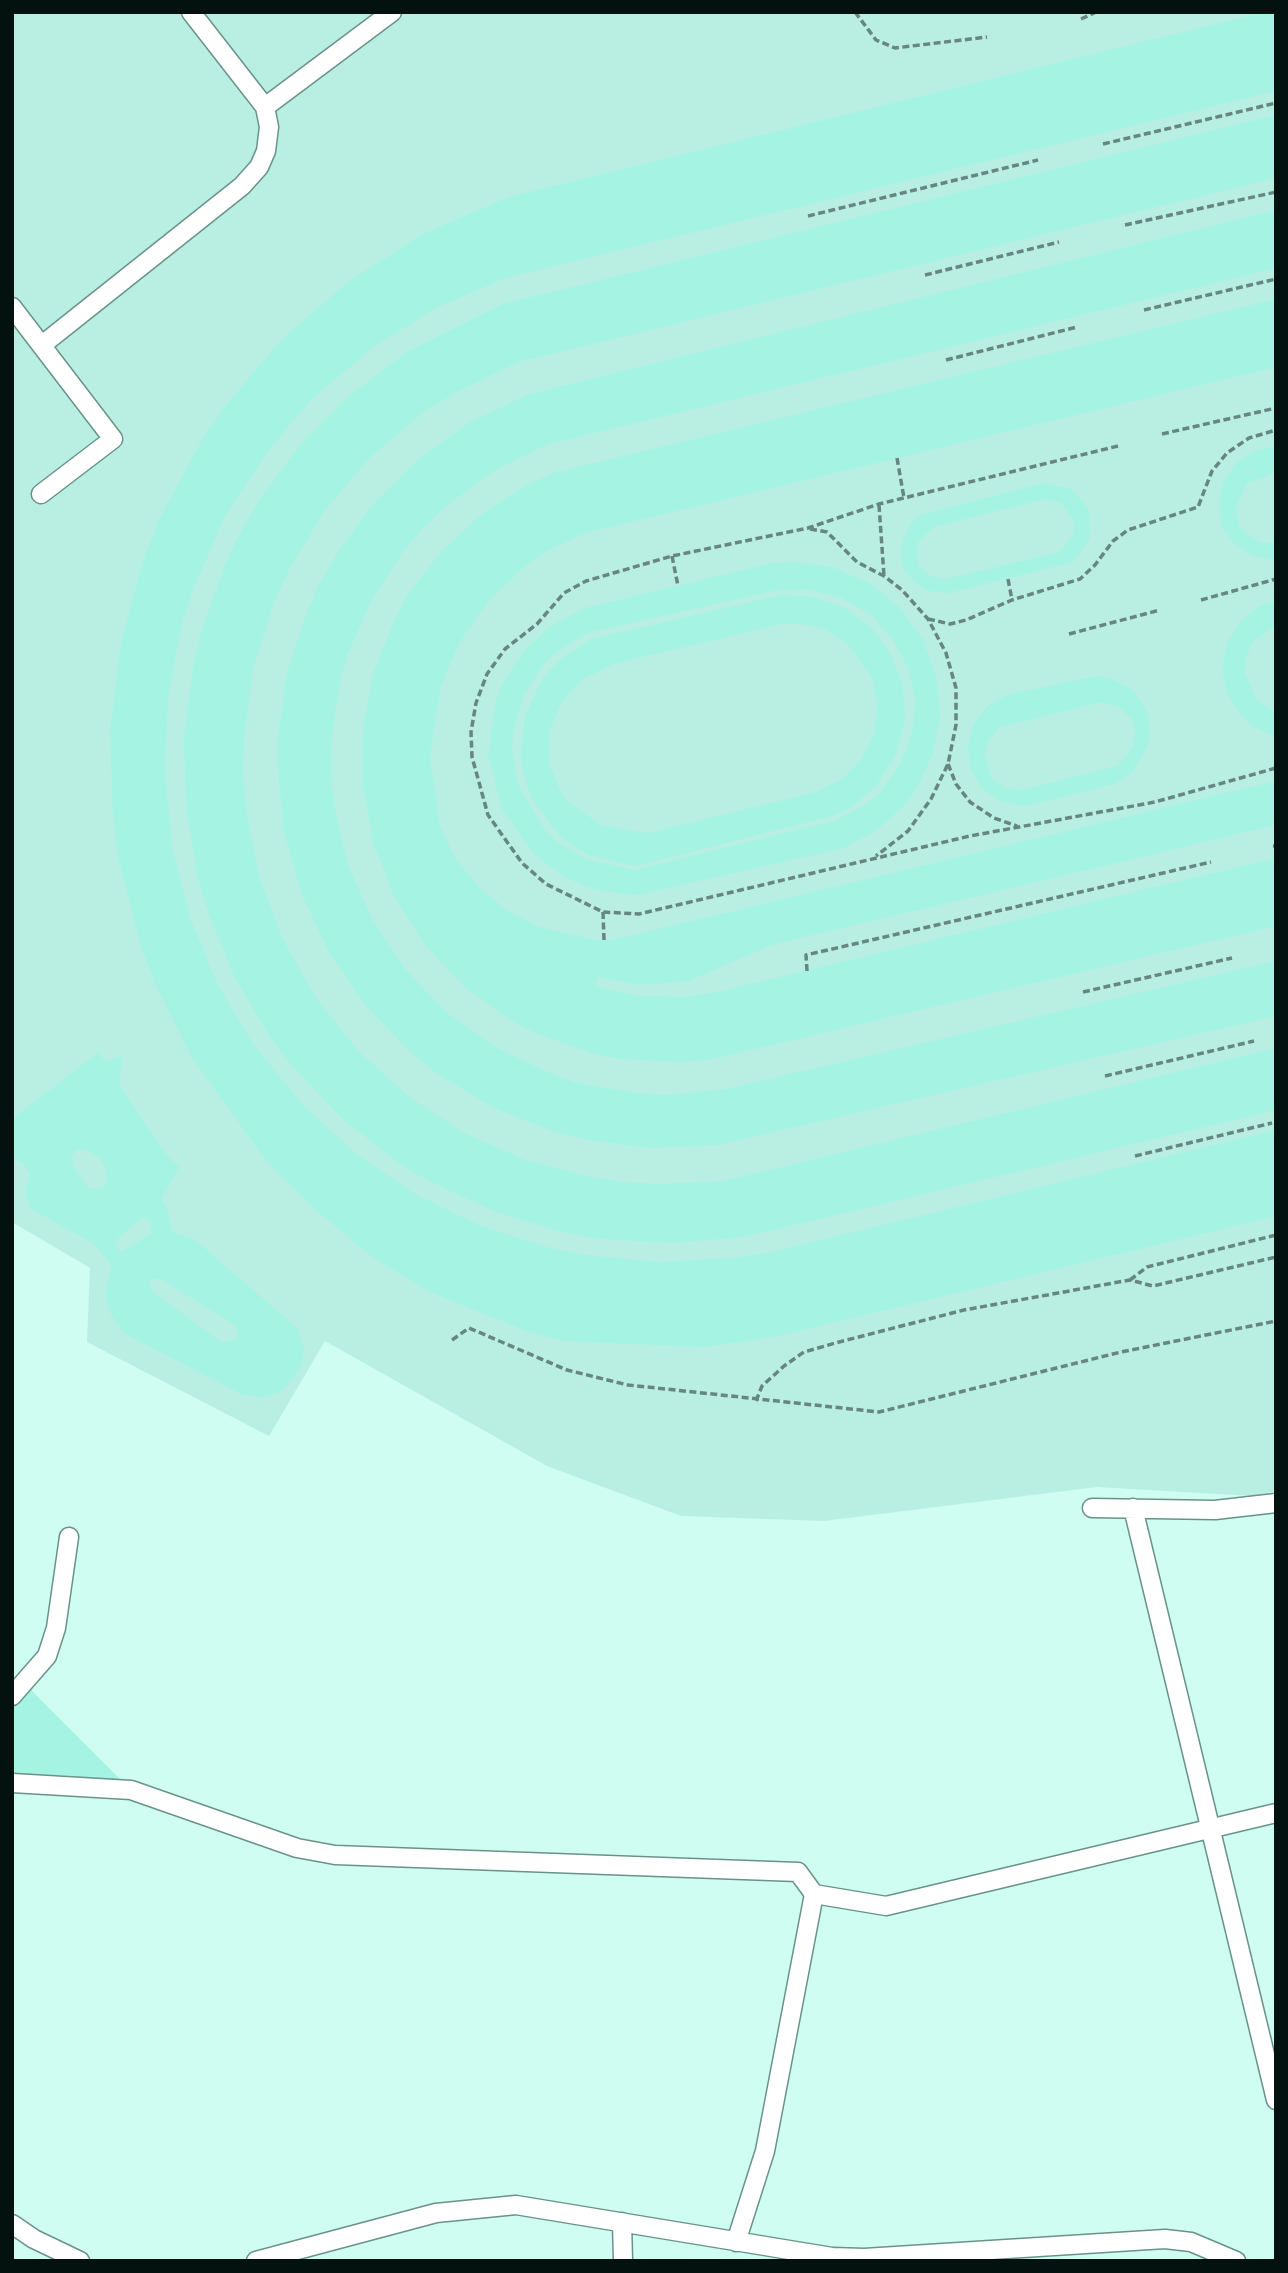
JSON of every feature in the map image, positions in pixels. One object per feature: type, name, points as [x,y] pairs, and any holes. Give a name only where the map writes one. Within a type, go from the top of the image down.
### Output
[{"type":"street","points":[[42,345],[242,186],[259,167],[266,150],[269,127],[265,107],[191,12]]},
{"type":"street","points":[[265,107],[392,12]]},
{"type":"street","points":[[12,307],[113,439],[41,494]]},
{"type":"street","points":[[1092,1508],[1215,1510],[1276,1503]]},
{"type":"street","points":[[1133,1508],[1275,2097]]},
{"type":"street","points":[[12,1696],[47,1656],[56,1628],[69,1537]]},
{"type":"street","points":[[12,1783],[131,1790],[297,1848],[335,1856],[798,1872],[814,1894],[886,1906],[1276,1813]]},
{"type":"street","points":[[736,2242],[765,2151],[814,1894]]},
{"type":"street","points":[[256,2261],[401,2221],[477,2208],[538,2206],[832,2257],[864,2259],[1165,2239],[1191,2242],[1236,2261]]},
{"type":"street","points":[[622,2222],[623,2261]]},
{"type":"street","points":[[12,2224],[34,2239],[80,2261]]},
{"type":"path","points":[[855,12],[876,40],[895,48],[987,37]]},
{"type":"path","points":[[1082,19],[1096,12]]},
{"type":"path","points":[[1104,144],[1276,103]]},
{"type":"path","points":[[808,216],[1038,160]]},
{"type":"path","points":[[1125,225],[1276,192]]},
{"type":"path","points":[[925,275],[1059,242]]},
{"type":"path","points":[[1144,310],[1276,279]]},
{"type":"path","points":[[946,360],[1077,327]]},
{"type":"path","points":[[1162,434],[1276,408]]},
{"type":"path","points":[[928,619],[950,624],[966,621],[1012,600],[1080,579],[1095,565],[1113,541],[1128,530],[1198,507],[1212,471],[1227,453],[1249,438],[1276,430]]},
{"type":"path","points":[[1118,446],[879,504],[808,528],[672,556],[586,581],[564,593],[537,624],[505,649],[487,674],[476,703],[471,732],[472,757],[485,806],[502,838],[522,863],[546,884],[603,912],[639,914],[875,857],[1155,802],[1276,768]]},
{"type":"path","points":[[897,458],[904,498]]},
{"type":"path","points":[[879,504],[884,576]]},
{"type":"path","points":[[808,528],[827,532],[857,562],[884,576],[928,619],[946,653],[956,688],[956,724],[948,764],[931,799],[908,831],[875,857]]},
{"type":"path","points":[[672,556],[678,586]]},
{"type":"path","points":[[1008,579],[1012,600]]},
{"type":"path","points":[[1201,600],[1276,579]]},
{"type":"path","points":[[1069,634],[1160,610]]},
{"type":"path","points":[[948,764],[956,784],[970,802],[994,818],[1019,827]]},
{"type":"path","points":[[807,971],[806,955],[1211,862]]},
{"type":"path","points":[[603,912],[604,940]]},
{"type":"path","points":[[1083,992],[1232,958]]},
{"type":"path","points":[[1105,1076],[1254,1041]]},
{"type":"path","points":[[1135,1156],[1272,1123]]},
{"type":"path","points":[[1130,1280],[1147,1267],[1276,1236]]},
{"type":"path","points":[[756,1401],[762,1386],[804,1352],[964,1310],[1130,1280],[1153,1286],[1276,1257]]},
{"type":"path","points":[[452,1340],[469,1328],[566,1370],[628,1385],[756,1401],[879,1412],[1121,1352],[1276,1321]]},
{"type":"shaded area","points":[[12,12],[1276,12],[1276,1491],[1252,1496],[1097,1487],[824,1521],[681,1516],[547,1466],[325,1341],[269,1436],[87,1342],[90,1268],[12,1222]]},
{"type":"shaded area","points":[[1265,12],[1276,12],[1276,91],[505,278],[436,308],[372,348],[314,397],[289,425],[265,455],[224,518],[194,587],[182,623],[168,697],[165,772],[172,847],[190,918],[218,985],[255,1047],[302,1104],[355,1153],[415,1194],[481,1226],[550,1248],[586,1255],[658,1262],[731,1258],[767,1253],[1276,1130],[1276,1216],[778,1336],[705,1347],[564,1341],[529,1332],[430,1292],[371,1256],[317,1211],[267,1162],[193,1059],[155,983],[140,943],[119,861],[113,818],[110,730],[121,643],[144,558],[160,518],[202,440],[227,404],[284,337],[351,280],[425,233],[509,197]]},
{"type":"shaded area","points":[[1276,115],[1276,178],[518,362],[425,411],[371,456],[325,510],[289,570],[274,602],[253,669],[244,738],[243,773],[246,808],[259,877],[283,940],[316,998],[358,1051],[408,1096],[464,1133],[525,1160],[590,1177],[623,1182],[657,1184],[724,1181],[1276,1048],[1276,1110],[744,1237],[672,1243],[600,1239],[565,1233],[496,1212],[431,1182],[400,1164],[344,1120],[294,1068],[272,1040],[235,978],[208,912],[198,878],[186,808],[184,737],[193,667],[201,632],[225,565],[240,533],[258,502],[300,445],[350,395],[407,352],[503,304]]},
{"type":"shaded area","points":[[1276,210],[1276,268],[549,444],[495,470],[446,506],[424,527],[404,550],[371,601],[347,656],[339,685],[331,746],[331,776],[334,806],[348,865],[372,919],[405,969],[446,1012],[495,1047],[577,1083],[666,1095],[726,1089],[1276,961],[1276,1016],[717,1145],[652,1148],[587,1140],[555,1132],[494,1108],[438,1074],[413,1054],[367,1007],[330,954],[302,895],[284,832],[278,736],[287,673],[307,612],[320,583],[336,555],[374,503],[420,458],[472,421],[530,394]]},
{"type":"shaded area","points":[[1276,299],[1276,367],[585,533],[547,551],[526,565],[489,600],[460,641],[440,688],[430,757],[440,826],[455,858],[478,886],[506,910],[539,927],[594,940],[613,940],[1276,781],[1276,825],[771,945],[689,981],[638,985],[598,977],[595,986],[638,996],[687,997],[717,992],[1276,858],[1276,926],[708,1060],[679,1062],[621,1059],[592,1053],[538,1034],[512,1021],[465,987],[425,945],[394,896],[373,842],[363,785],[363,729],[373,674],[407,596],[441,552],[483,513],[531,483],[557,472]]},
{"type":"shaded area","points":[[1276,446],[1276,473],[1247,483],[1236,506],[1239,525],[1245,533],[1261,543],[1276,543],[1276,559],[1273,560],[1251,555],[1234,543],[1222,527],[1219,502],[1223,482],[1236,463],[1256,451]]},
{"type":"shaded area","points":[[1044,483],[1071,489],[1089,510],[1090,538],[1073,562],[949,593],[929,591],[919,586],[905,571],[901,561],[902,540],[912,522],[920,515]],"holes":[[[1045,499],[1061,503],[1074,521],[1073,535],[1060,552],[946,579],[930,576],[918,565],[918,542],[933,527]]]},
{"type":"shaded area","points":[[793,562],[832,567],[869,583],[900,608],[923,640],[936,677],[940,716],[933,753],[917,788],[905,804],[877,830],[844,848],[637,895],[600,891],[582,885],[565,877],[535,855],[502,809],[488,755],[496,700],[503,682],[524,651],[551,626],[585,608],[773,563]],"holes":[[[810,589],[842,598],[870,614],[892,638],[908,667],[915,699],[912,733],[900,765],[880,793],[867,804],[837,820],[635,870],[585,859],[556,841],[544,829],[518,785],[512,750],[513,732],[523,696],[543,665],[556,652],[587,633],[777,590]]]},
{"type":"shaded area","points":[[781,595],[814,597],[845,608],[872,628],[891,655],[903,686],[905,721],[895,756],[876,786],[848,809],[832,816],[635,866],[588,855],[561,837],[532,799],[522,768],[521,750],[525,716],[540,684],[562,658],[592,639]],"holes":[[[796,623],[824,629],[848,644],[872,678],[878,706],[874,734],[862,759],[842,779],[816,792],[649,833],[602,826],[567,801],[559,789],[549,762],[549,732],[561,703],[581,680],[613,664],[782,624]]]},
{"type":"shaded area","points":[[1276,602],[1276,625],[1252,642],[1245,662],[1245,673],[1257,700],[1276,713],[1276,737],[1252,726],[1242,717],[1227,694],[1222,668],[1227,643],[1241,621],[1261,605]]},
{"type":"shaded area","points":[[1097,676],[1110,678],[1131,689],[1145,708],[1149,720],[1149,743],[1133,772],[1114,784],[1025,806],[1002,802],[982,788],[970,767],[968,745],[974,723],[988,706],[1007,695]],"holes":[[[1102,702],[1120,707],[1132,720],[1135,729],[1133,746],[1118,766],[1023,790],[1006,788],[992,779],[984,755],[989,739],[1000,727]]]},
{"type":"shaded area","points":[[98,1053],[105,1061],[122,1056],[119,1085],[165,1153],[179,1167],[161,1199],[167,1207],[172,1232],[195,1240],[297,1328],[304,1347],[301,1367],[282,1391],[262,1397],[241,1394],[124,1333],[110,1313],[107,1301],[106,1289],[112,1265],[93,1243],[31,1209],[25,1193],[30,1173],[23,1163],[12,1158],[12,1119]],"holes":[[[85,1149],[100,1158],[105,1167],[107,1182],[101,1189],[88,1188],[73,1166],[72,1156],[76,1150]],[[142,1217],[150,1220],[152,1233],[121,1252],[115,1245],[119,1237]],[[154,1278],[161,1279],[233,1324],[239,1334],[235,1340],[221,1342],[152,1291],[149,1281]]]},
{"type":"shaded area","points":[[25,1684],[131,1790],[12,1783],[12,1696]]}]
